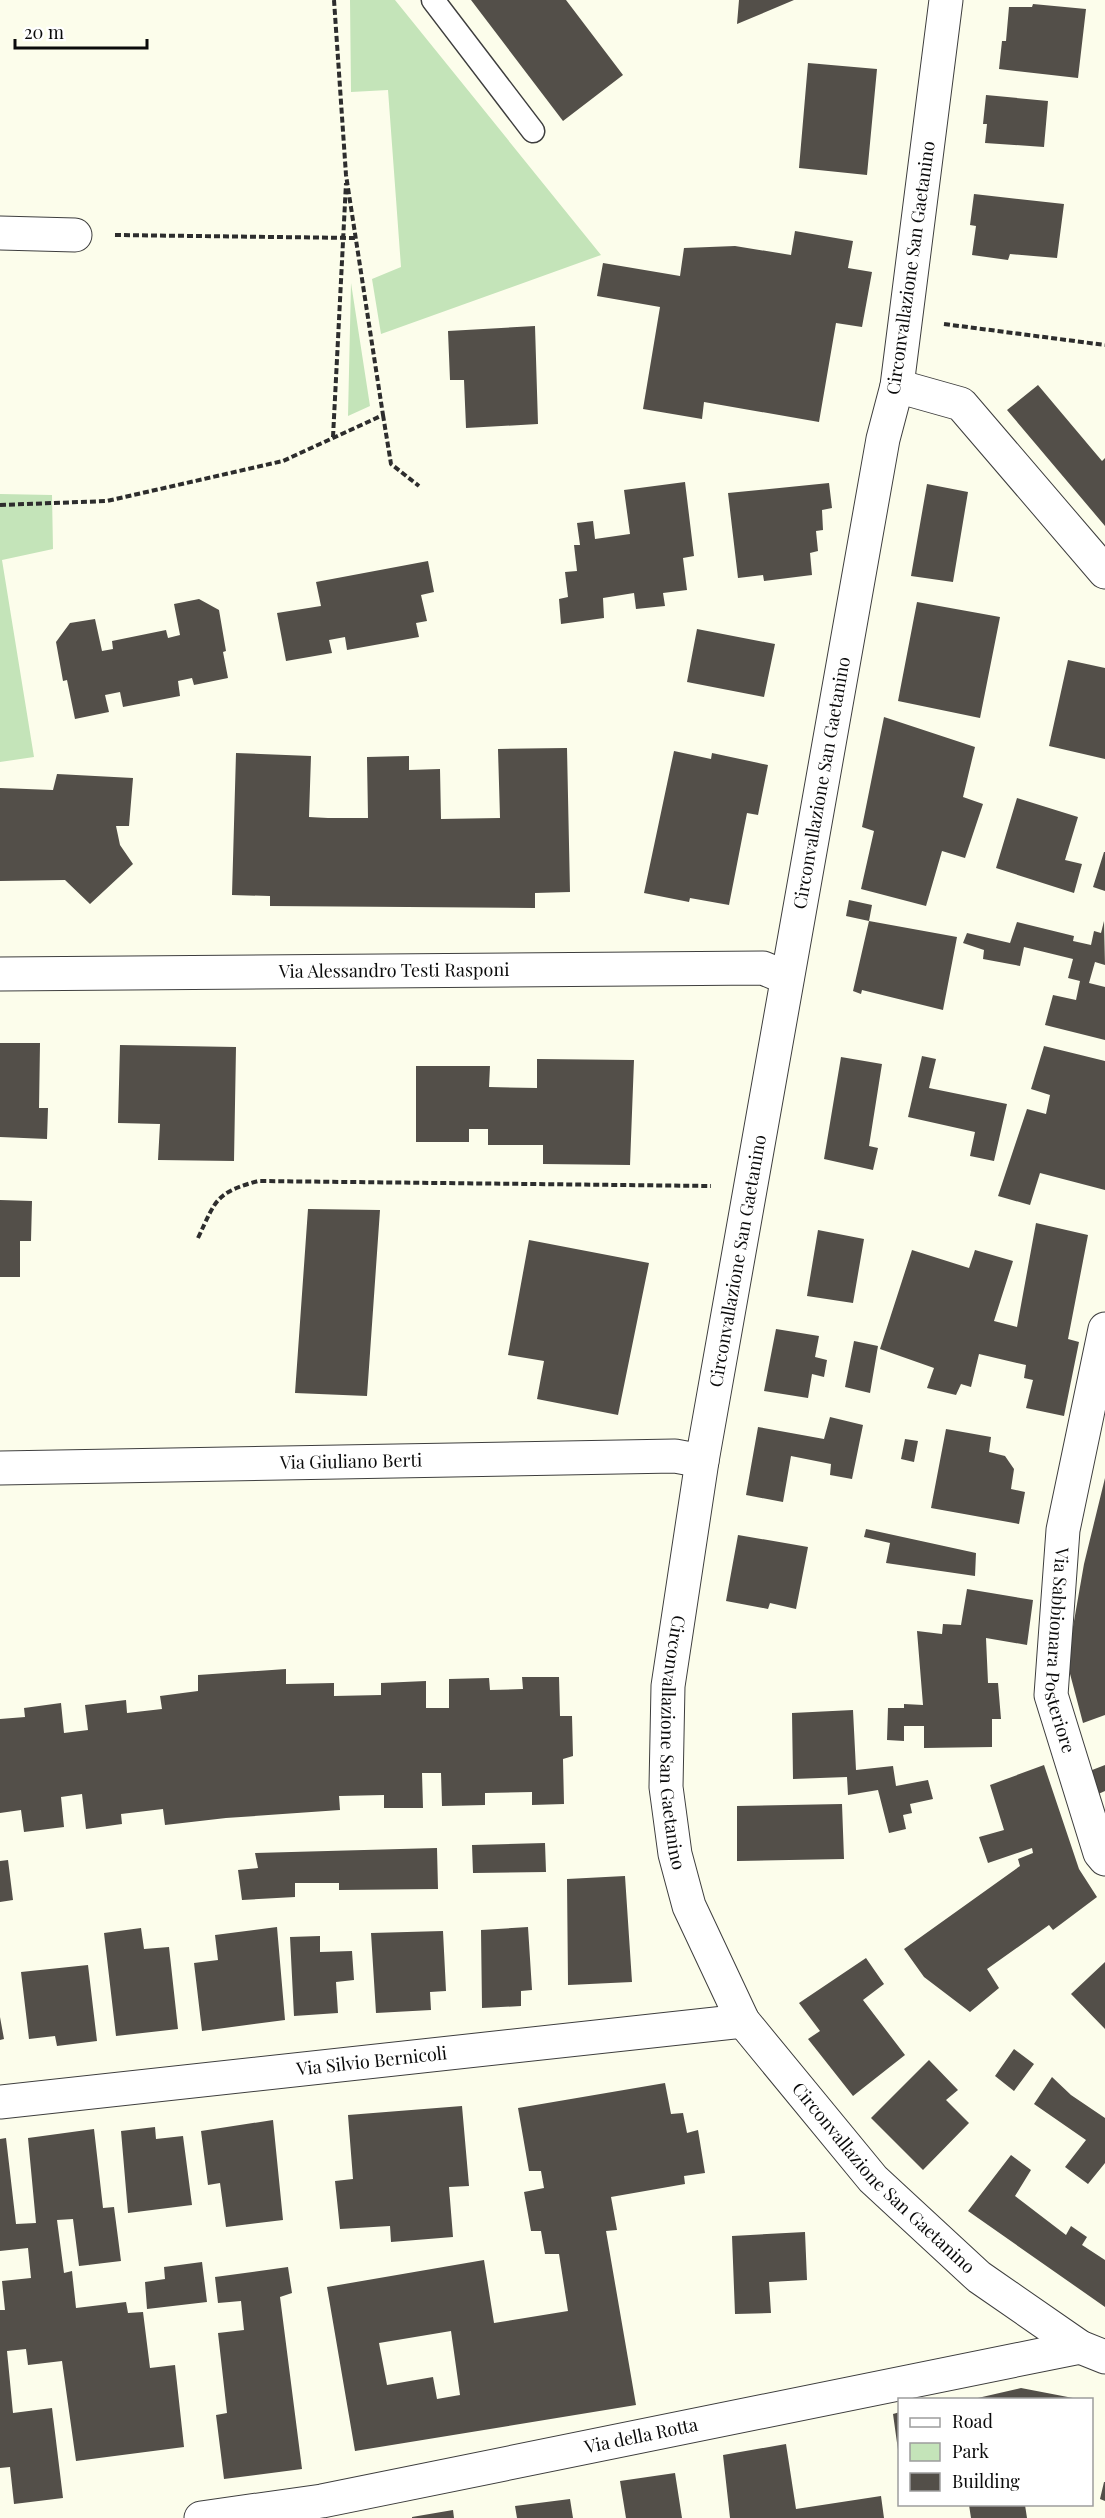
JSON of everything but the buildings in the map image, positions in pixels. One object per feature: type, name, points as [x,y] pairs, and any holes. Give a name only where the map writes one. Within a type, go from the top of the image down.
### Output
[{"type":"street","name":"Circonvallazione San Gaetanino","points":[[946,0],[897,386],[883,439],[702,1461],[668,1686],[666,1787],[675,1854],[689,1906],[743,2021],[873,2179],[979,2277],[1092,2352]]},
{"type":"street","points":[[0,233],[75,235]]},
{"type":"street","points":[[897,386],[961,404],[1105,572]]},
{"type":"street","name":"Via Alessandro Testi Rasponi","points":[[0,974],[763,968],[787,978]]},
{"type":"street","name":"Via Sabbionara Posteriore","points":[[1105,1329],[1063,1530],[1051,1695],[1100,1853],[1105,1859]]},
{"type":"street","name":"Via Giuliano Berti","points":[[0,1468],[675,1456],[702,1461]]},
{"type":"street","name":"Via Silvio Bernicoli","points":[[0,2102],[743,2021]]},
{"type":"street","name":"Via della Rotta","points":[[201,2518],[334,2499],[1092,2352]]},
{"type":"lane","points":[[433,0],[534,130]]},
{"type":"path","points":[[334,0],[346,175],[391,464],[419,486]]},
{"type":"path","points":[[333,437],[346,175]]},
{"type":"path","points":[[75,235],[356,238]]},
{"type":"path","points":[[940,324],[1105,345]]},
{"type":"path","points":[[0,505],[107,501],[283,461],[383,415]]},
{"type":"path","points":[[198,1239],[215,1202],[231,1188],[258,1181],[721,1186]]},
{"type":"green space","points":[[350,0],[395,0],[601,255],[381,334],[372,279],[401,267],[388,90],[351,92]]},
{"type":"green space","points":[[351,283],[370,406],[348,416]]},
{"type":"green space","points":[[0,494],[52,495],[53,549],[2,560],[34,757],[0,762]]}]
